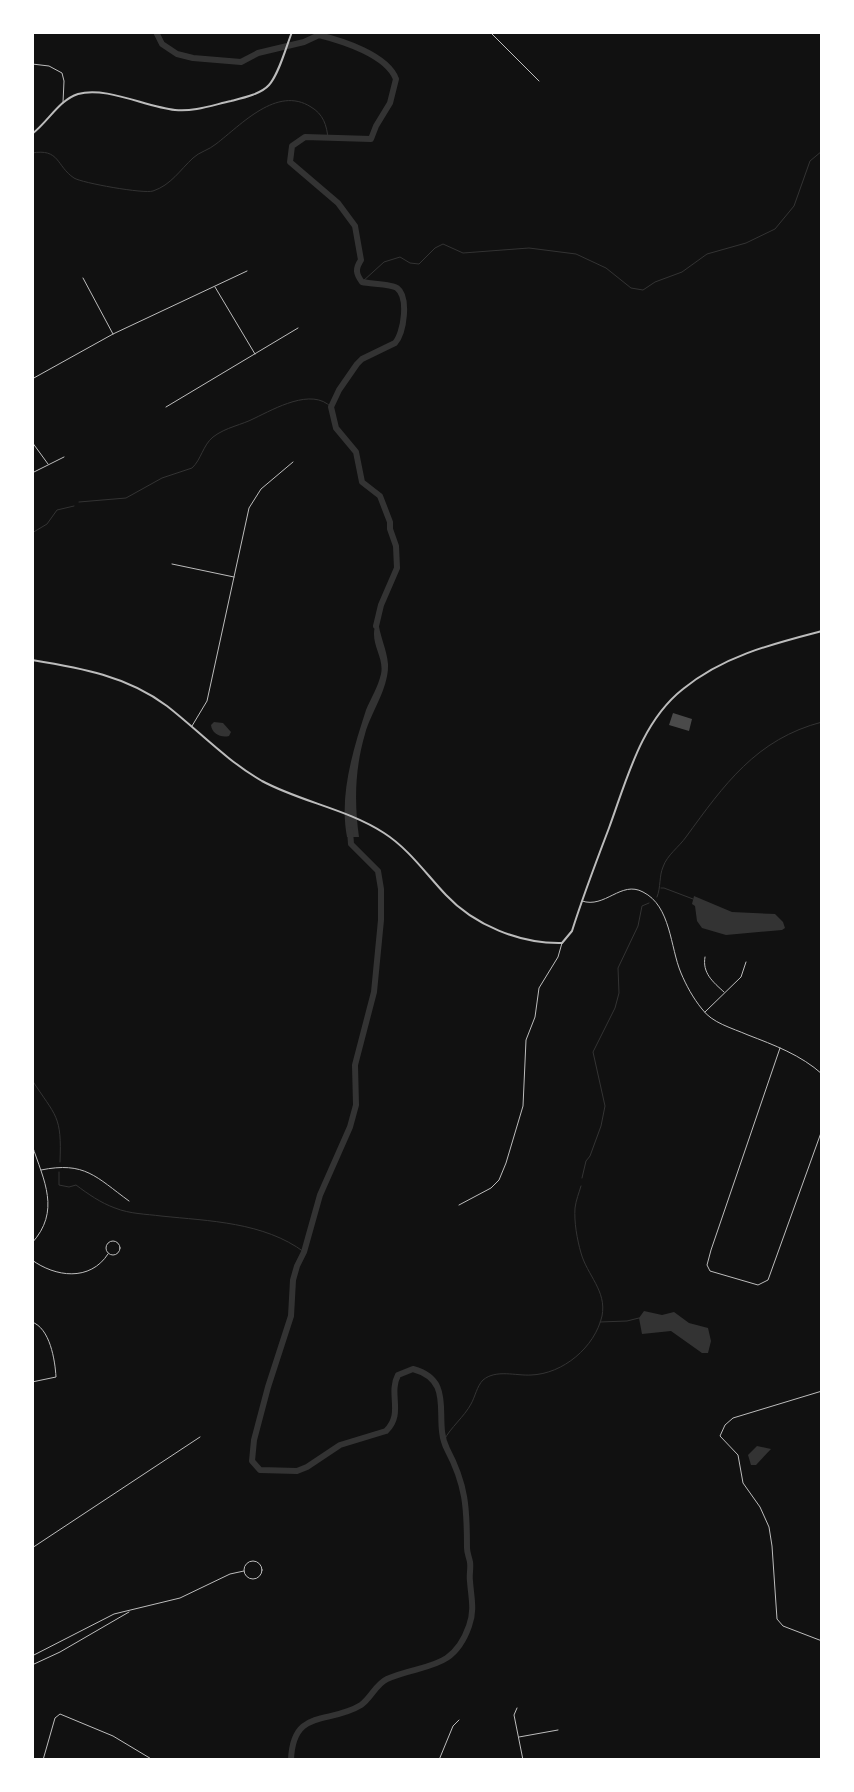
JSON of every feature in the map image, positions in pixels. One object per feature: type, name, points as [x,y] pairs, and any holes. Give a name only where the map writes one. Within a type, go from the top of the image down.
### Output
[{"type":"street","points":[[32,134],[63,103],[73,96],[90,92],[176,110],[214,105],[244,97],[265,88],[272,81],[292,32]]},
{"type":"street","points":[[490,32],[539,81]]},
{"type":"street","points":[[32,64],[48,66],[62,74],[64,81],[63,103]]},
{"type":"street","points":[[32,379],[114,334],[247,270]]},
{"type":"street","points":[[83,278],[114,334]]},
{"type":"street","points":[[214,286],[255,355]]},
{"type":"street","points":[[166,407],[298,328]]},
{"type":"street","points":[[32,442],[49,465]]},
{"type":"street","points":[[32,473],[64,457]]},
{"type":"street","points":[[191,726],[208,701],[249,508],[253,498],[293,462]]},
{"type":"street","points":[[172,564],[235,577]]},
{"type":"street","points":[[459,1206],[491,1188],[498,1180],[506,1163],[523,1106],[526,1040],[535,1017],[539,988],[558,957],[562,943],[570,934],[648,729],[666,704],[690,683],[728,660],[766,646],[822,631]]},
{"type":"street","points":[[32,660],[88,669],[121,680],[154,697],[251,774],[279,789],[363,822],[394,840],[418,863],[453,902],[475,918],[505,932],[562,943]]},
{"type":"street","points":[[582,901],[590,904],[598,902],[628,889],[639,890],[651,897],[666,920],[685,982],[704,1012],[717,1022],[780,1048],[803,1060],[822,1074]]},
{"type":"street","points":[[705,957],[704,963],[707,974],[724,993]]},
{"type":"street","points":[[704,1012],[741,977],[746,962]]},
{"type":"street","points":[[780,1048],[711,1250],[707,1265],[710,1271],[758,1285],[768,1280],[822,1130]]},
{"type":"street","points":[[32,1145],[48,1197],[49,1212],[43,1230],[32,1243]]},
{"type":"street","points":[[40,1170],[70,1167],[81,1168],[129,1201]]},
{"type":"street","points":[[32,1260],[49,1271],[71,1274],[91,1269],[108,1254],[118,1253],[120,1245],[116,1242],[109,1243],[106,1248],[108,1254]]},
{"type":"street","points":[[32,1322],[40,1325],[43,1330],[53,1355],[56,1377],[32,1382]]},
{"type":"street","points":[[822,1391],[733,1418],[725,1425],[720,1436],[738,1455],[743,1483],[760,1507],[768,1527],[772,1546],[777,1619],[783,1626],[822,1642]]},
{"type":"street","points":[[32,1548],[200,1437]]},
{"type":"street","points":[[251,1561],[257,1562],[262,1568],[261,1574],[255,1578],[249,1577],[244,1571],[245,1566],[251,1561]]},
{"type":"street","points":[[32,1656],[114,1614],[129,1612],[180,1598],[230,1574],[244,1571]]},
{"type":"street","points":[[32,1664],[67,1648],[129,1612]]},
{"type":"street","points":[[517,1708],[514,1716],[523,1760]]},
{"type":"street","points":[[43,1760],[55,1718],[60,1714],[112,1736],[153,1760]]},
{"type":"street","points":[[439,1760],[453,1726],[459,1720]]},
{"type":"street","points":[[518,1737],[558,1730]]},
{"type":"shaded area","points":[[378,619],[387,658],[388,673],[383,691],[365,734],[359,760],[356,811],[359,837],[347,837],[345,805],[349,773],[356,741],[382,667],[374,634]]},
{"type":"shaded area","points":[[214,722],[223,723],[231,732],[229,736],[220,736],[215,733],[211,725]]},
{"type":"shaded area","points":[[694,896],[732,912],[775,914],[783,922],[785,928],[782,930],[726,935],[702,928],[697,921],[695,906],[692,904]]},
{"type":"shaded area","points":[[644,1311],[662,1315],[674,1312],[689,1323],[708,1328],[711,1341],[708,1353],[702,1353],[671,1331],[642,1334],[639,1318]]},
{"type":"shaded area","points":[[757,1446],[771,1449],[756,1465],[751,1465],[748,1455]]},
{"type":"building","points":[[673,713],[692,719],[689,731],[669,725]]},
{"type":"waterway","points":[[156,32],[162,44],[177,54],[193,58],[241,62],[258,53],[304,42],[319,35],[352,45],[374,56],[391,70],[396,79],[390,103],[376,126],[371,139],[305,137],[292,146],[290,162],[338,203],[355,226],[361,260],[357,271],[362,282],[397,288],[403,299],[403,324],[395,343],[362,359],[339,390],[331,407],[336,428],[356,452],[362,482],[380,496],[390,522],[390,529],[396,546],[397,568],[381,605],[376,626]]},
{"type":"waterway","points":[[32,153],[48,153],[57,159],[68,173],[79,180],[113,188],[147,192],[165,185],[195,156],[213,146],[248,118],[273,104],[285,101],[298,101],[311,107],[324,120],[328,139]]},
{"type":"waterway","points":[[362,282],[384,262],[400,257],[410,263],[419,264],[435,248],[443,244],[463,253],[529,248],[576,254],[606,268],[631,288],[643,290],[655,282],[682,272],[707,254],[746,243],[775,229],[794,206],[810,161],[822,151]]},
{"type":"waterway","points":[[79,502],[126,498],[162,478],[192,468],[213,437],[282,405],[304,399],[314,399],[323,401],[331,407]]},
{"type":"waterway","points":[[32,533],[47,524],[57,510],[74,506]]},
{"type":"waterway","points":[[657,897],[662,870],[667,859],[728,782],[760,752],[778,740],[822,722]]},
{"type":"waterway","points":[[291,1760],[293,1743],[298,1732],[306,1725],[315,1720],[337,1715],[361,1705],[387,1679],[436,1664],[446,1659],[462,1641],[471,1620],[472,1609],[470,1565],[467,1550],[467,1521],[462,1486],[443,1438],[439,1392],[435,1382],[426,1375],[413,1369],[398,1375],[394,1389],[394,1418],[386,1431],[340,1445],[307,1467],[297,1471],[260,1470],[252,1461],[254,1440],[268,1387],[291,1316],[293,1280],[297,1266],[304,1252],[320,1195],[350,1127],[356,1105],[355,1065],[374,992],[381,920],[381,889],[378,871],[351,844],[350,830]]},
{"type":"waterway","points":[[661,888],[693,899]]},
{"type":"waterway","points":[[582,1178],[586,1161],[590,1156],[601,1126],[605,1106],[593,1052],[615,1008],[619,993],[618,968],[638,926],[642,906],[649,903]]},
{"type":"waterway","points":[[32,1080],[56,1117],[60,1135],[60,1162]]},
{"type":"waterway","points":[[59,1172],[59,1185],[69,1187],[76,1185],[100,1201],[121,1210],[138,1214],[217,1222],[254,1229],[272,1234],[304,1252]]},
{"type":"waterway","points":[[444,1440],[468,1409],[483,1380],[500,1374],[531,1375],[555,1370],[576,1357],[585,1348],[598,1327],[602,1316],[602,1299],[584,1261],[577,1236],[575,1208],[581,1186]]},
{"type":"waterway","points":[[600,1322],[627,1321],[639,1318]]}]
